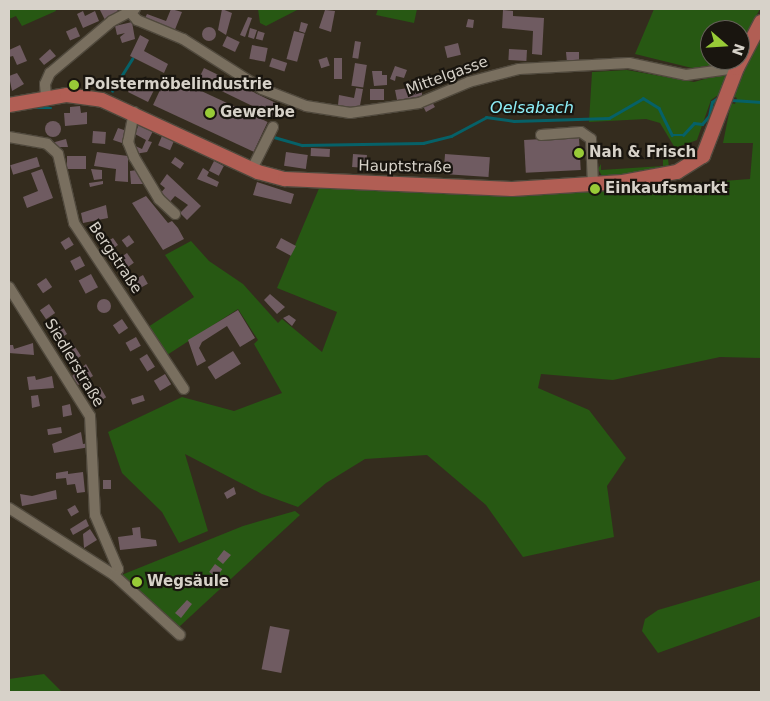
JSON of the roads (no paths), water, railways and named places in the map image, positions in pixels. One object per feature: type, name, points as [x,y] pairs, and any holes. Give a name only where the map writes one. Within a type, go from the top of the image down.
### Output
[{"type":"main road","points":[[750,43],[761,22]]},
{"type":"main road","name":"Hauptstraße","points":[[9,105],[46,96],[85,96],[134,112],[252,169],[312,182],[426,181],[512,189],[593,184],[661,176],[687,167],[709,147],[736,70]]},
{"type":"street","name":"Mittelgasse","points":[[133,10],[137,20],[205,51],[262,89],[306,106],[350,113],[420,103],[469,82],[519,69],[629,64],[686,75],[722,70]]},
{"type":"street","points":[[46,96],[45,84],[50,72],[112,21],[133,10]]},
{"type":"street","points":[[134,112],[128,142],[134,157],[159,199],[175,214]]},
{"type":"street","points":[[252,169],[273,127]]},
{"type":"street","points":[[541,134],[580,132],[591,139],[593,184]]},
{"type":"street","name":"Bergstraße","points":[[9,137],[47,144],[58,154],[74,223],[184,389]]},
{"type":"street","name":"Siedlerstraße","points":[[9,287],[90,416],[95,515],[118,569],[114,575]]},
{"type":"street","points":[[9,508],[114,575],[180,635]]},
{"type":"waterway","name":"Oelsabach","points":[[112,91],[132,59]]},
{"type":"waterway","name":"Oelsabach","points":[[274,137],[302,145],[423,143],[451,136],[486,117],[514,121],[609,118],[643,98],[659,108],[672,135],[683,135],[694,123],[702,124],[709,116],[712,102],[719,97]]},
{"type":"waterway","name":"Oelsabach","points":[[732,100],[761,102]]},
{"type":"waterway","name":"Oelsabach","points":[[30,108],[51,108]]},
{"type":"place","name":"Polstermöbelindustrie","points":[[74,85]]},
{"type":"place","name":"Gewerbe","points":[[210,113]]},
{"type":"place","name":"Nah & Frisch","points":[[579,153]]},
{"type":"place","name":"Einkaufsmarkt","points":[[595,189]]},
{"type":"place","name":"Wegsäule","points":[[137,582]]}]
